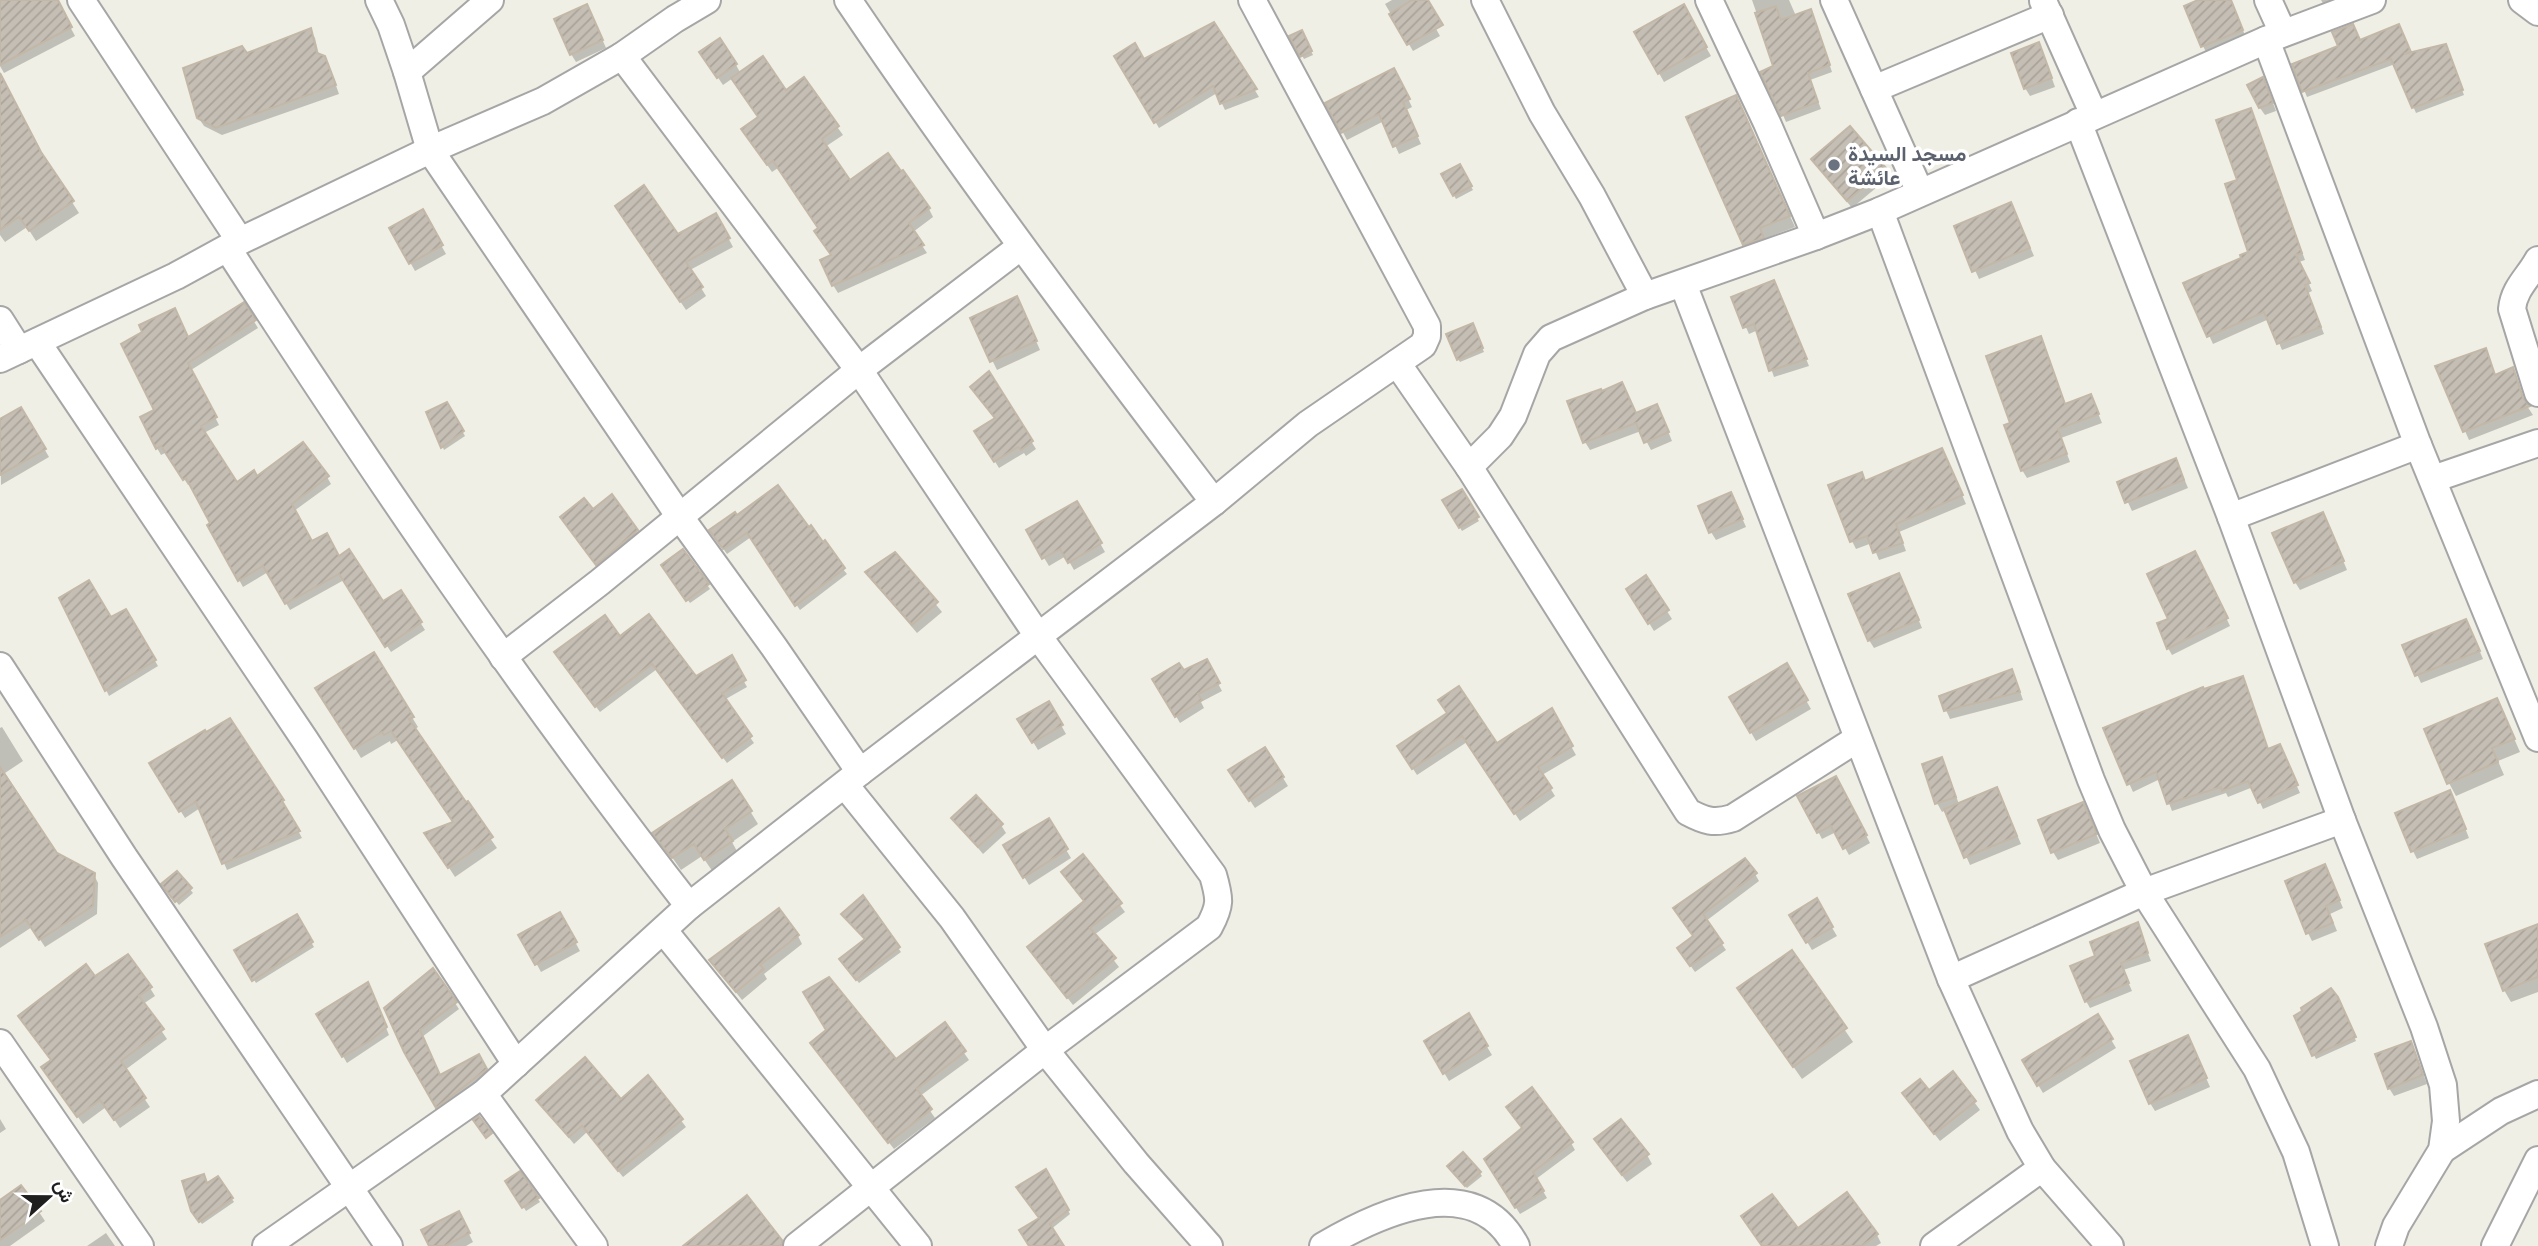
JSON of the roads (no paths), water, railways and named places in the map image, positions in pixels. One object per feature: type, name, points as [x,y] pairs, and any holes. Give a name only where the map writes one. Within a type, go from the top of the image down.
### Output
[{"type":"street","points":[[81,0],[378,477],[597,787],[690,906]]},
{"type":"street","points":[[379,0],[391,24],[430,150],[680,517],[774,647],[852,779],[1045,1050],[1136,1163],[1209,1246]]},
{"type":"street","points":[[407,72],[490,0]]},
{"type":"street","points":[[19,350],[176,276],[430,150],[544,101],[622,56],[677,10],[707,0]]},
{"type":"street","points":[[848,0],[919,106],[1020,247],[1213,502]]},
{"type":"street","points":[[266,1246],[483,1094],[690,906],[1213,502],[1308,424],[1423,345],[1427,326],[1252,0]]},
{"type":"street","points":[[1486,0],[1542,113],[1645,296]]},
{"type":"street","points":[[1709,0],[1816,236]]},
{"type":"street","points":[[1834,0],[1920,192]]},
{"type":"street","points":[[2268,0],[2275,36],[2418,444],[2538,737]]},
{"type":"street","points":[[1469,467],[1500,436],[1513,416],[1537,354],[1551,338],[1645,296],[1880,211],[2275,36],[2372,0]]},
{"type":"street","points":[[2522,0],[2538,12]]},
{"type":"street","points":[[1874,89],[2046,8],[2342,820],[2424,1027],[2439,1074],[2446,1121],[2442,1150],[2396,1226],[2389,1246]]},
{"type":"street","points":[[622,56],[859,370],[1038,636],[1213,875],[1219,895],[1219,909],[1209,927],[1045,1050],[797,1246]]},
{"type":"street","points":[[1880,211],[2091,780],[2112,830],[2144,892],[2257,1069],[2296,1152],[2325,1246]]},
{"type":"street","points":[[503,657],[859,370],[1020,247]]},
{"type":"street","points":[[2538,260],[2513,297],[2512,309],[2538,393]]},
{"type":"street","points":[[1682,284],[1951,979],[2020,1131],[2042,1168],[2110,1246]]},
{"type":"street","points":[[0,320],[19,350],[305,740],[516,1064]]},
{"type":"street","points":[[1397,363],[1469,467],[1688,812],[1706,822],[1733,818],[1857,739]]},
{"type":"street","points":[[2433,479],[2538,443]]},
{"type":"street","points":[[2231,517],[2418,444]]},
{"type":"street","points":[[0,666],[124,857],[245,1032],[347,1187],[390,1246]]},
{"type":"street","points":[[1951,979],[2144,892],[2342,820]]},
{"type":"street","points":[[664,931],[918,1246]]},
{"type":"street","points":[[0,1043],[140,1246]]},
{"type":"street","points":[[483,1094],[594,1246]]},
{"type":"street","points":[[2442,1150],[2501,1111],[2538,1094]]},
{"type":"street","points":[[2495,1246],[2538,1160]]},
{"type":"street","points":[[1934,1246],[2042,1168]]},
{"type":"street","points":[[1322,1246],[1355,1227],[1394,1212],[1452,1201],[1474,1208],[1496,1220],[1516,1246]]},
{"type":"place","name":"مسجد السيدة عائشة","points":[[1834,165]]}]
